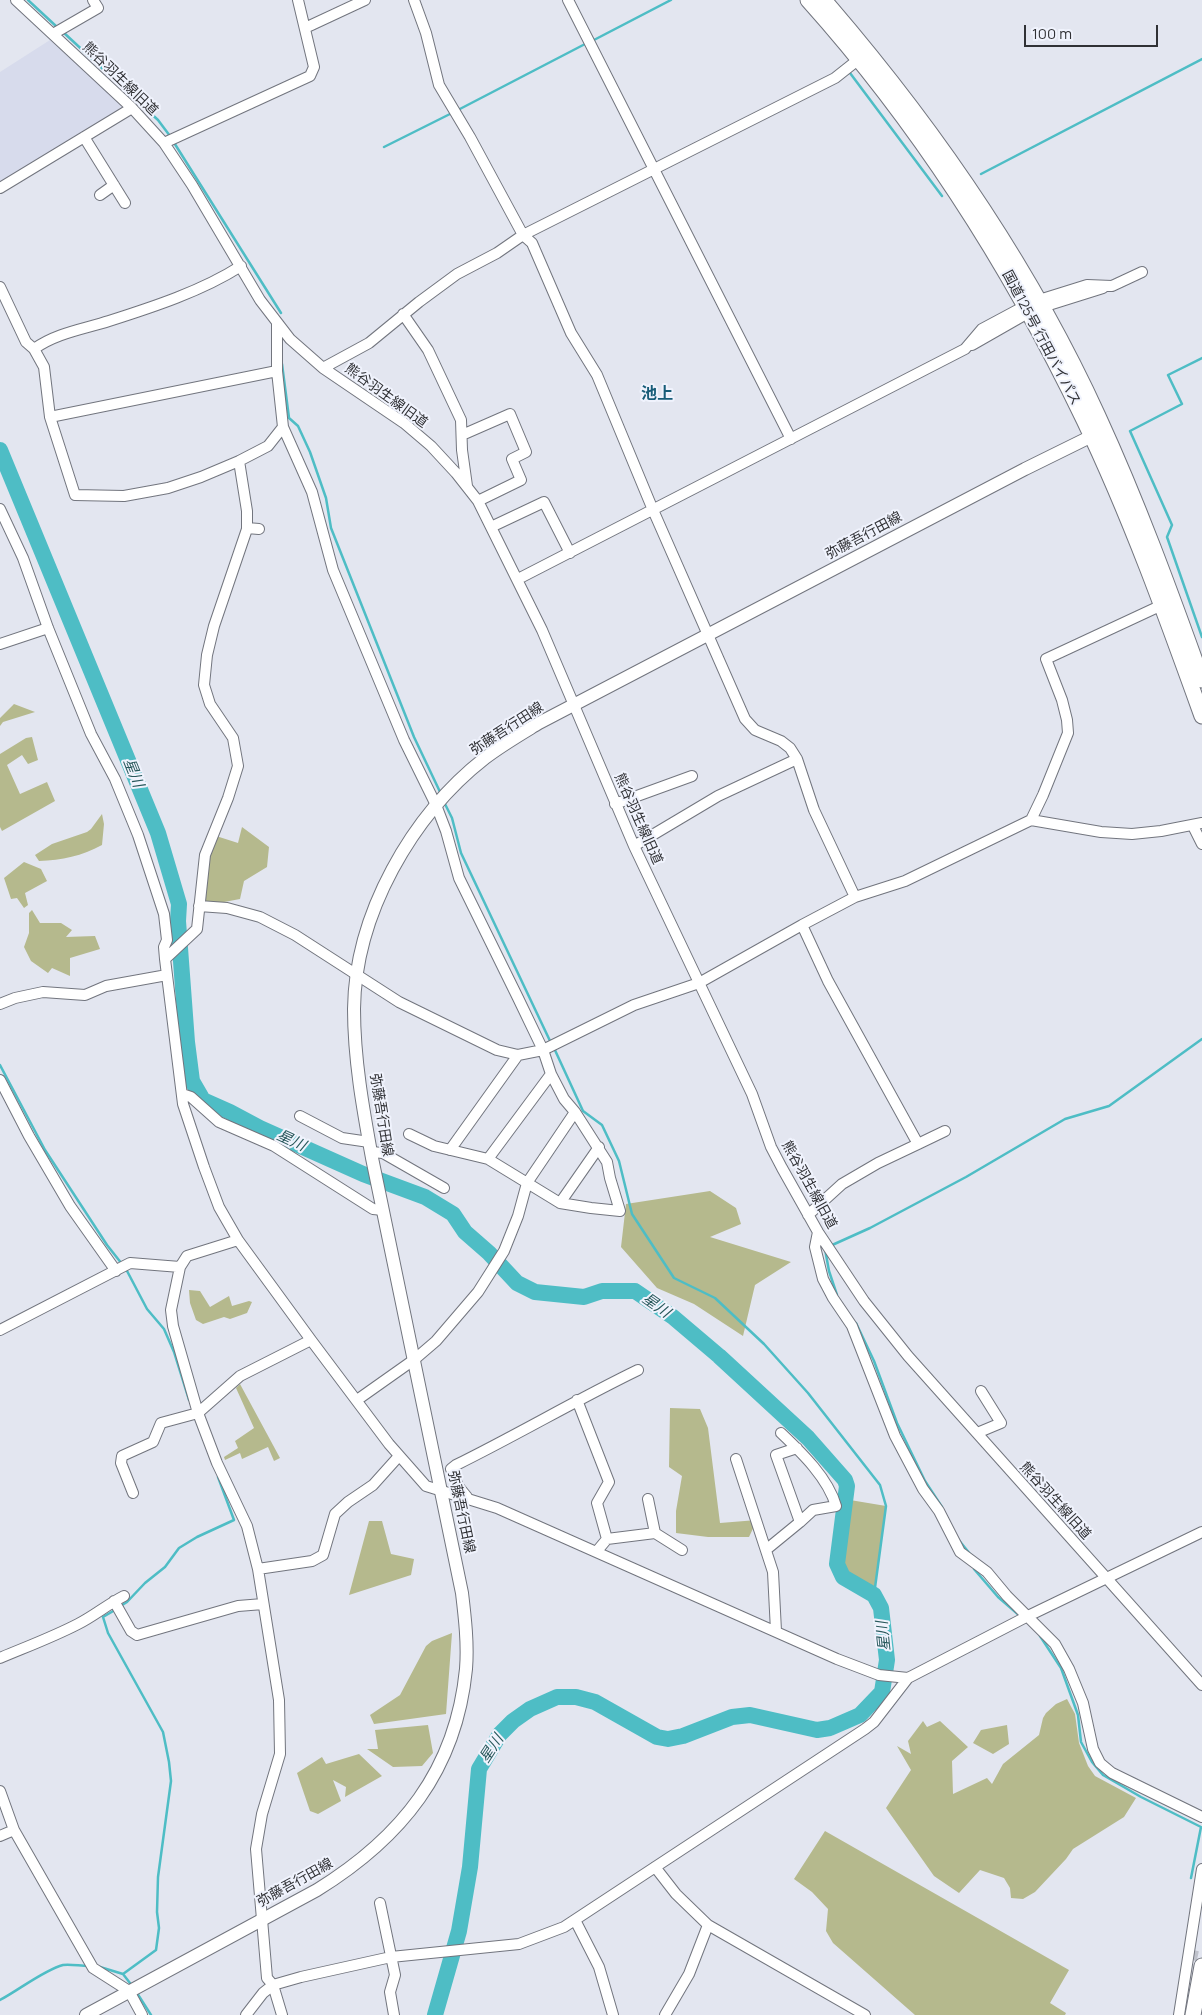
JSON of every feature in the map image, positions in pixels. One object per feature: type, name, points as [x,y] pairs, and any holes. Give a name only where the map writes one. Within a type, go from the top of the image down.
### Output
[{"type":"highway","name":"国道125号 行田バイパス","points":[[808,0],[858,59],[929,151],[1004,268],[1034,307]]},
{"type":"highway","name":"国道125号 行田バイパス","points":[[824,0],[870,54],[939,145],[984,212],[1146,529],[1202,680]]},
{"type":"highway","name":"国道125号 行田バイパス","points":[[1098,433],[1202,716]]},
{"type":"highway","points":[[1193,2015],[1202,1966]]},
{"type":"main road","name":"弥藤吾行田線","points":[[86,2015],[347,1871],[384,1840],[405,1819],[423,1794],[438,1768],[452,1737],[461,1706],[466,1668],[467,1639],[462,1593],[371,1151],[360,1088],[355,1036],[354,1007],[358,975],[372,918],[384,886],[398,858],[436,805],[462,779],[486,758],[539,723],[1017,472],[1098,433]]},
{"type":"street","name":"熊谷羽生線旧道","points":[[16,0],[169,141],[192,185],[240,266],[277,324],[290,339],[323,368],[404,423],[431,446],[478,501],[518,579],[574,704],[634,846],[752,1094],[772,1148],[818,1232],[864,1301],[908,1356],[1202,1685]]},
{"type":"street","points":[[53,34],[98,8],[94,0]]},
{"type":"street","points":[[169,141],[310,76],[314,67],[298,0]]},
{"type":"street","points":[[305,28],[365,0]]},
{"type":"street","points":[[414,0],[426,33],[439,85],[470,137],[523,235],[532,243],[571,333],[597,375],[653,510],[746,719],[755,730],[781,741],[790,748],[797,759],[814,810],[855,897]]},
{"type":"street","points":[[568,0],[791,439]]},
{"type":"street","points":[[323,368],[369,342],[457,274],[497,253],[523,235],[835,78],[858,59]]},
{"type":"street","points":[[0,188],[132,108]]},
{"type":"street","points":[[84,137],[125,203]]},
{"type":"street","points":[[100,195],[114,185]]},
{"type":"street","points":[[34,350],[45,341],[56,336],[115,319],[164,302],[224,276],[240,266]]},
{"type":"street","points":[[518,579],[965,349],[982,330],[1087,285],[1112,286],[1142,272]]},
{"type":"street","points":[[0,287],[26,342],[34,350],[44,367],[50,417],[74,495],[124,496],[168,488],[201,477],[268,446],[283,426]]},
{"type":"street","points":[[403,314],[428,350],[461,420],[467,487]]},
{"type":"street","points":[[277,324],[277,372],[283,426],[312,492],[333,570],[404,740],[436,805],[446,831],[459,878],[543,1050],[564,1099],[599,1147],[607,1162],[620,1211],[560,1203],[488,1159],[434,1146],[409,1134]]},
{"type":"street","points":[[50,417],[277,372]]},
{"type":"street","points":[[462,435],[510,414],[526,452],[512,459],[521,480],[478,501]]},
{"type":"street","points":[[165,959],[198,929],[205,855],[228,798],[238,766],[233,738],[210,704],[204,685],[207,655],[214,626],[247,528],[247,511],[239,461]]},
{"type":"street","points":[[491,526],[544,502],[570,553]]},
{"type":"street","points":[[0,509],[23,558],[48,628],[91,734],[115,779],[138,835],[164,914],[167,940],[164,947],[165,959],[182,1094],[204,1167],[220,1206],[238,1240],[398,1456],[426,1486],[467,1497],[497,1508],[776,1630],[837,1659],[878,1675],[904,1678]]},
{"type":"street","points":[[247,528],[259,528]]},
{"type":"street","points":[[1031,820],[1043,796],[1068,733],[1062,700],[1046,659],[1162,605]]},
{"type":"street","points":[[0,644],[48,628]]},
{"type":"street","points":[[634,846],[718,796],[797,759]]},
{"type":"street","points":[[615,804],[692,776]]},
{"type":"street","points":[[199,906],[227,908],[260,917],[295,935],[400,1002],[497,1050],[518,1055],[543,1050],[634,1004],[700,984],[802,924],[855,897],[905,881],[1031,820],[1101,832],[1132,834],[1198,825],[1202,844]]},
{"type":"street","points":[[802,924],[828,980],[918,1144]]},
{"type":"street","points":[[0,1004],[15,998],[43,992],[85,995],[106,986],[167,975]]},
{"type":"street","points":[[450,1150],[518,1055]]},
{"type":"street","points":[[488,1159],[552,1074]]},
{"type":"street","points":[[0,1080],[70,1206],[116,1271]]},
{"type":"street","points":[[182,1094],[191,1097],[219,1122],[274,1146],[373,1209],[382,1207]]},
{"type":"street","points":[[357,1400],[415,1360],[436,1341],[478,1292],[504,1252],[518,1216],[527,1183],[575,1112]]},
{"type":"street","points":[[300,1116],[371,1151],[383,1153],[444,1188]]},
{"type":"street","points":[[808,1215],[842,1184],[878,1163],[944,1131]]},
{"type":"street","points":[[560,1203],[599,1147]]},
{"type":"street","points":[[818,1232],[814,1247],[823,1279],[852,1326],[895,1436],[923,1489],[939,1511],[960,1552],[987,1572],[1055,1644],[1069,1669],[1084,1703],[1094,1748],[1100,1763],[1112,1774],[1202,1818]]},
{"type":"street","points":[[238,1240],[187,1256],[180,1267],[172,1310],[173,1326],[198,1413],[217,1463],[247,1526],[258,1569],[279,1700],[280,1754],[262,1814],[256,1849],[267,1978],[273,1985],[282,2015]]},
{"type":"street","points":[[0,1330],[130,1263],[180,1267]]},
{"type":"street","points":[[133,1493],[121,1463],[122,1456],[153,1442],[161,1423],[198,1413],[240,1376],[311,1340]]},
{"type":"street","points":[[467,1497],[458,1486],[451,1469],[521,1433],[577,1400],[638,1370]]},
{"type":"street","points":[[977,1433],[1001,1423],[981,1391]]},
{"type":"street","points":[[577,1400],[609,1482],[597,1503],[607,1539]]},
{"type":"street","points":[[767,1549],[813,1510],[836,1506],[833,1495],[797,1448],[781,1432]]},
{"type":"street","points":[[797,1448],[776,1455],[800,1522]]},
{"type":"street","points":[[258,1569],[312,1561],[323,1555],[335,1514],[348,1502],[373,1485],[398,1456]]},
{"type":"street","points":[[736,1459],[773,1572],[776,1630]]},
{"type":"street","points":[[648,1499],[655,1533]]},
{"type":"street","points":[[246,2015],[263,1993],[273,1985],[391,1956],[519,1944],[564,1928],[865,1729],[874,1722],[904,1678],[1028,1615],[1202,1532]]},
{"type":"street","points":[[597,1551],[607,1539],[655,1533],[682,1550]]},
{"type":"street","points":[[0,1658],[64,1632],[96,1615],[124,1596]]},
{"type":"street","points":[[114,1601],[131,1631],[137,1635],[238,1606],[263,1604]]},
{"type":"street","points":[[0,1791],[14,1830],[93,1968],[129,1991],[142,2015]]},
{"type":"street","points":[[0,1836],[14,1830]]},
{"type":"street","points":[[655,1867],[676,1894],[708,1925],[865,2015]]},
{"type":"street","points":[[1179,2015],[1202,1869]]},
{"type":"street","points":[[380,1903],[395,1975],[390,1992],[394,2015]]},
{"type":"street","points":[[575,1920],[599,1967],[613,2015]]},
{"type":"street","points":[[665,2015],[688,1974],[708,1925]]},
{"type":"shaded area","points":[[50,40],[124,107],[0,183],[0,72]]},
{"type":"green space","points":[[14,704],[35,712],[3,722],[0,726],[0,718]]},
{"type":"green space","points":[[32,737],[38,760],[28,764],[22,755],[7,765],[20,794],[47,782],[55,801],[2,831],[0,827],[0,754],[26,738]]},
{"type":"green space","points":[[102,814],[104,824],[102,845],[72,857],[39,861],[35,855],[52,844],[87,832]]},
{"type":"green space","points":[[242,827],[269,847],[267,867],[244,881],[240,899],[203,906],[201,886],[213,835],[238,843]]},
{"type":"green space","points":[[24,862],[41,869],[47,881],[25,893],[28,905],[24,908],[17,898],[11,899],[4,878]]},
{"type":"green space","points":[[32,910],[40,923],[61,923],[72,930],[66,937],[95,936],[100,949],[70,958],[70,976],[52,968],[48,973],[31,961],[24,947],[29,933],[29,913]]},
{"type":"green space","points":[[710,1191],[736,1208],[741,1224],[710,1237],[791,1262],[755,1285],[743,1336],[694,1304],[657,1288],[621,1247],[626,1204]]},
{"type":"green space","points":[[189,1290],[200,1291],[210,1307],[229,1296],[232,1306],[249,1301],[252,1302],[247,1313],[230,1319],[224,1317],[203,1324],[196,1320],[190,1303]]},
{"type":"green space","points":[[240,1384],[280,1458],[274,1461],[268,1447],[242,1459],[240,1453],[225,1460],[224,1457],[238,1448],[235,1441],[254,1428],[236,1388]]},
{"type":"green space","points":[[670,1408],[700,1409],[708,1428],[720,1523],[757,1520],[749,1537],[708,1537],[676,1533],[676,1511],[682,1476],[669,1467]]},
{"type":"green space","points":[[844,1499],[886,1506],[874,1595],[843,1577],[837,1564]]},
{"type":"green space","points":[[369,1521],[382,1521],[391,1554],[414,1559],[411,1575],[349,1595]]},
{"type":"green space","points":[[452,1633],[446,1714],[374,1724],[370,1715],[400,1695],[426,1646],[432,1641]]},
{"type":"green space","points":[[1067,1699],[1075,1714],[1079,1743],[1088,1766],[1095,1776],[1136,1798],[1124,1817],[1073,1849],[1035,1892],[1023,1899],[1011,1898],[1010,1888],[1004,1878],[980,1870],[959,1893],[934,1876],[886,1808],[911,1770],[897,1746],[911,1754],[908,1741],[923,1721],[927,1727],[940,1721],[968,1747],[952,1761],[953,1794],[987,1778],[992,1784],[1003,1764],[1039,1735],[1046,1713],[1056,1704]]},
{"type":"green space","points":[[428,1725],[433,1753],[422,1766],[393,1767],[367,1749],[378,1749],[375,1730]]},
{"type":"green space","points":[[1007,1725],[1009,1744],[993,1754],[973,1743],[981,1730]]},
{"type":"green space","points":[[359,1754],[382,1776],[345,1797],[346,1787],[333,1780],[341,1801],[318,1814],[310,1811],[297,1773],[322,1757],[326,1764]]},
{"type":"green space","points":[[825,1831],[1069,1970],[1050,2003],[1066,2013],[1065,2015],[915,2015],[833,1943],[826,1931],[828,1909],[812,1892],[794,1879]]},
{"type":"waterway","points":[[28,0],[57,27]]},
{"type":"waterway","points":[[592,41],[671,0]]},
{"type":"waterway","points":[[63,32],[158,120],[170,136]]},
{"type":"waterway","points":[[456,111],[587,43]]},
{"type":"waterway","points":[[981,174],[1202,59]]},
{"type":"waterway","points":[[850,73],[942,196]]},
{"type":"waterway","points":[[384,147],[452,113]]},
{"type":"waterway","points":[[173,141],[281,313]]},
{"type":"waterway","points":[[1202,358],[1168,375],[1182,404],[1130,431],[1172,525],[1167,537],[1202,637]]},
{"type":"waterway","points":[[282,364],[289,418],[298,426],[310,452],[326,498],[331,528],[414,737],[441,794]]},
{"type":"waterway","name":"星川","points":[[0,450],[158,833],[179,904],[178,921],[187,1042],[192,1081],[203,1100],[363,1174],[425,1197],[453,1214],[465,1232],[489,1253],[517,1283],[535,1292],[584,1297],[602,1291],[635,1291],[673,1317],[719,1356],[808,1438],[845,1480],[847,1486],[837,1564],[843,1577],[874,1595],[881,1608],[887,1660],[882,1692],[860,1715],[830,1728],[817,1730],[750,1715],[732,1717],[683,1736],[668,1739],[657,1737],[595,1702],[576,1697],[557,1697],[530,1709],[513,1721],[500,1734],[479,1769],[470,1867],[459,1931],[435,2015]]},
{"type":"waterway","points":[[444,802],[452,818],[461,853],[551,1043]]},
{"type":"waterway","points":[[830,1246],[870,1228],[966,1177],[1065,1119],[1109,1106],[1202,1039]]},
{"type":"waterway","points":[[554,1048],[583,1111],[602,1125],[619,1161],[632,1214],[674,1278],[715,1298],[764,1344],[808,1393],[880,1485],[886,1506],[874,1595]]},
{"type":"waterway","points":[[0,1065],[45,1150],[107,1245],[122,1264]]},
{"type":"waterway","points":[[825,1249],[829,1271],[837,1295]]},
{"type":"waterway","points":[[126,1269],[147,1309],[164,1329],[174,1352],[189,1400]]},
{"type":"waterway","points":[[856,1323],[874,1361],[897,1423],[925,1481],[942,1507]]},
{"type":"waterway","points":[[119,1607],[165,1567],[179,1548],[197,1537],[234,1520],[218,1477]]},
{"type":"waterway","points":[[958,1539],[970,1554]]},
{"type":"waterway","points":[[976,1566],[974,1569],[998,1597],[1020,1616]]},
{"type":"waterway","points":[[115,1610],[103,1617],[108,1633],[163,1732],[171,1781],[158,1877],[157,1912],[159,1928],[156,1950],[123,1974]]},
{"type":"waterway","points":[[1040,1636],[1061,1668],[1078,1715],[1081,1742],[1092,1762],[1103,1775],[1141,1797],[1201,1827],[1191,1878]]},
{"type":"waterway","points":[[0,2000],[40,1976],[63,1965],[88,1966]]},
{"type":"waterway","points":[[100,1967],[123,1974],[133,1987]]},
{"type":"waterway","points":[[137,1993],[151,2015]]},
{"type":"tunnel","points":[[1188,1954],[1202,1957]]},
{"type":"district","name":"池上","points":[[657,395]]}]
